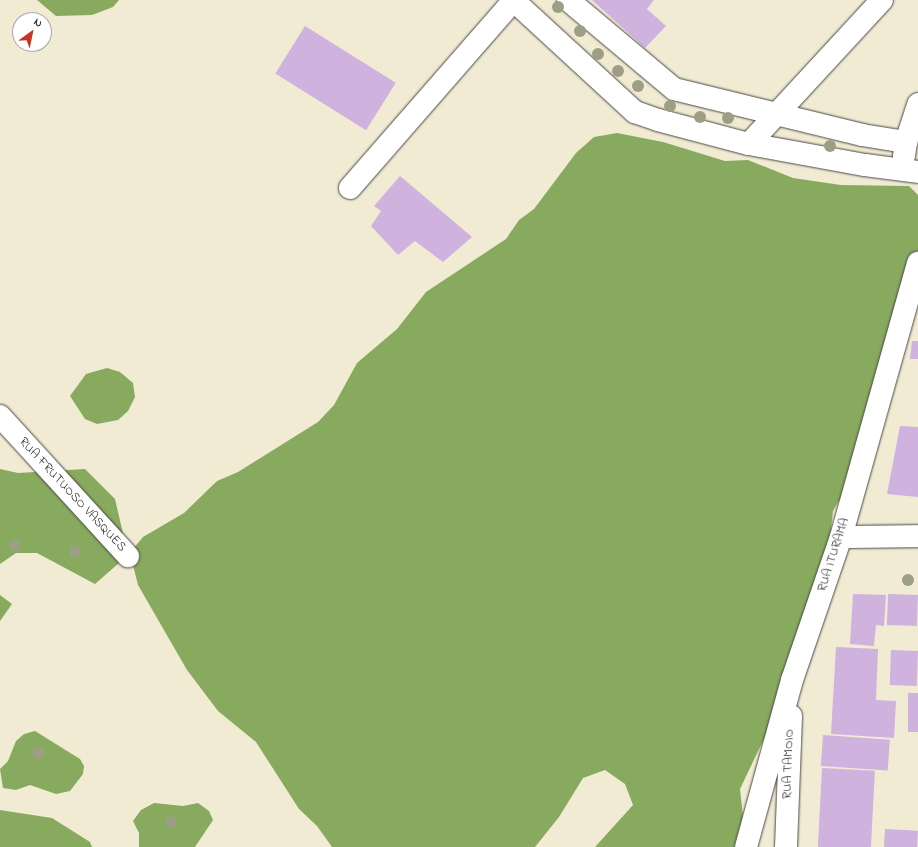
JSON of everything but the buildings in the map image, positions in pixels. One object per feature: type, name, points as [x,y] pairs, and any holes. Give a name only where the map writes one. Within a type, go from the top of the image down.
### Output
[{"type":"street","points":[[350,188],[513,0],[635,112],[658,120],[750,144],[865,165],[910,170],[906,142],[918,104]]},
{"type":"street","points":[[568,0],[674,89],[699,97],[778,114],[862,135],[906,142]]},
{"type":"street","points":[[750,144],[882,0]]},
{"type":"street","name":"RUA ITURAMA","points":[[746,847],[792,680],[841,537],[918,262]]},
{"type":"street","name":"RUA FRUTUOSO VASQUES","points":[[0,416],[128,556]]},
{"type":"street","points":[[841,537],[918,536]]},
{"type":"street","name":"RUA TAMOIO","points":[[786,847],[792,680]]},
{"type":"green space","points":[[37,0],[119,0],[113,7],[92,15],[56,16]]},
{"type":"green space","points":[[617,133],[663,142],[725,161],[748,160],[793,178],[841,185],[909,186],[918,195],[918,265],[879,431],[833,511],[825,582],[792,680],[740,789],[745,835],[738,847],[595,847],[633,805],[625,784],[605,770],[583,778],[559,817],[535,847],[332,847],[317,826],[299,809],[256,742],[218,711],[187,670],[138,585],[132,561],[127,556],[95,584],[37,553],[16,553],[0,564],[0,469],[18,473],[85,469],[115,499],[128,555],[143,537],[184,513],[217,481],[238,472],[318,422],[334,405],[357,363],[397,329],[426,292],[506,239],[519,220],[534,209],[576,153],[594,137]]},
{"type":"green space","points":[[107,368],[120,372],[133,383],[135,397],[128,411],[118,420],[97,424],[85,419],[70,396],[86,374]]},
{"type":"green space","points":[[0,595],[12,604],[0,621]]},
{"type":"green space","points":[[35,731],[80,759],[84,766],[83,774],[70,791],[56,794],[30,785],[16,790],[3,788],[0,769],[8,761],[16,741],[24,734]]},
{"type":"green space","points":[[154,803],[183,806],[198,803],[209,811],[213,820],[195,847],[139,847],[139,833],[133,821],[141,810]]},
{"type":"green space","points":[[0,810],[52,818],[90,842],[92,847],[0,847]]}]
